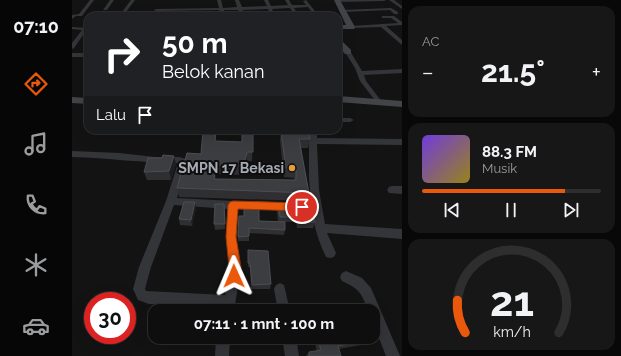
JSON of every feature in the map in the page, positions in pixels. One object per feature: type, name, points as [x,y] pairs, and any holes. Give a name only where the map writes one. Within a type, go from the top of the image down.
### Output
[{"type":"street","points":[[72,18],[75,15],[80,15],[92,0]]},
{"type":"street","points":[[105,9],[112,0]]},
{"type":"street","points":[[124,12],[133,0]]},
{"type":"street","points":[[219,0],[222,12]]},
{"type":"street","points":[[237,0],[242,8]]},
{"type":"street","points":[[240,0],[242,12]]},
{"type":"street","points":[[262,0],[270,12]]},
{"type":"street","points":[[266,0],[268,12]]},
{"type":"street","points":[[287,0],[294,12]]},
{"type":"street","points":[[304,0],[314,12]]},
{"type":"street","points":[[337,1],[384,0]]},
{"type":"street","points":[[391,0],[402,8]]},
{"type":"street","points":[[337,1],[353,25]]},
{"type":"street","points":[[204,4],[206,10]]},
{"type":"street","points":[[195,12],[221,9],[309,6]]},
{"type":"street","points":[[345,11],[391,9],[396,13]]},
{"type":"street","points":[[156,10],[183,10],[187,12]]},
{"type":"street","points":[[364,10],[373,18]]},
{"type":"street","points":[[384,17],[392,17],[402,24]]},
{"type":"street","points":[[342,26],[402,24]]},
{"type":"street","points":[[382,25],[402,43]]},
{"type":"street","points":[[72,28],[84,29]]},
{"type":"street","points":[[72,47],[84,32]]},
{"type":"street","points":[[342,46],[348,52],[363,81],[379,102]]},
{"type":"street","points":[[342,53],[348,52]]},
{"type":"street","points":[[72,55],[84,55]]},
{"type":"street","points":[[360,73],[402,71]]},
{"type":"street","points":[[342,99],[402,104]]},
{"type":"street","points":[[72,100],[84,100]]},
{"type":"street","points":[[342,120],[350,120]]},
{"type":"street","points":[[330,252],[320,228],[316,207],[311,135],[402,142]]},
{"type":"street","points":[[72,154],[181,160],[183,163],[171,201],[144,267],[140,290],[142,296],[149,298],[209,304]]},
{"type":"street","points":[[171,201],[233,205],[316,207]]},
{"type":"street","points":[[229,304],[235,267],[231,237],[233,205]]},
{"type":"street","points":[[320,228],[402,234]]},
{"type":"street","points":[[346,277],[358,282],[367,292],[393,356]]},
{"type":"street","points":[[280,289],[283,304]]},
{"type":"street","points":[[222,356],[223,344]]},
{"type":"street","points":[[290,344],[292,356]]},
{"type":"building","points":[[203,134],[216,134],[215,141],[242,142],[242,134],[253,134],[253,152],[247,152],[244,166],[216,165],[214,179],[296,180],[296,169],[286,168],[281,134],[309,134],[310,139],[299,139],[309,193],[177,188],[187,153],[201,154]]},
{"type":"building","points":[[163,155],[174,156],[169,171],[144,172],[148,158],[162,158]]},
{"type":"building","points":[[184,202],[195,202],[191,220],[179,219]]},
{"type":"building","points":[[215,204],[224,204],[225,224],[214,224]]},
{"type":"building","points":[[244,205],[259,206],[259,221],[285,222],[285,230],[249,228],[249,236],[238,237],[239,216],[244,216]]},
{"type":"building","points":[[278,206],[311,207],[315,222],[299,223],[297,217],[280,217]]},
{"type":"building","points":[[248,250],[268,251],[271,284],[252,285],[250,263],[248,263]]},
{"type":"building","points":[[319,344],[349,344],[338,346],[341,356],[309,356],[309,352],[321,350]]},
{"type":"place","name":"SMPN 17 Bekasi","points":[[292,168]]},
{"type":"route","points":[[234,276],[235,267],[231,237],[233,205],[302,207]]}]
